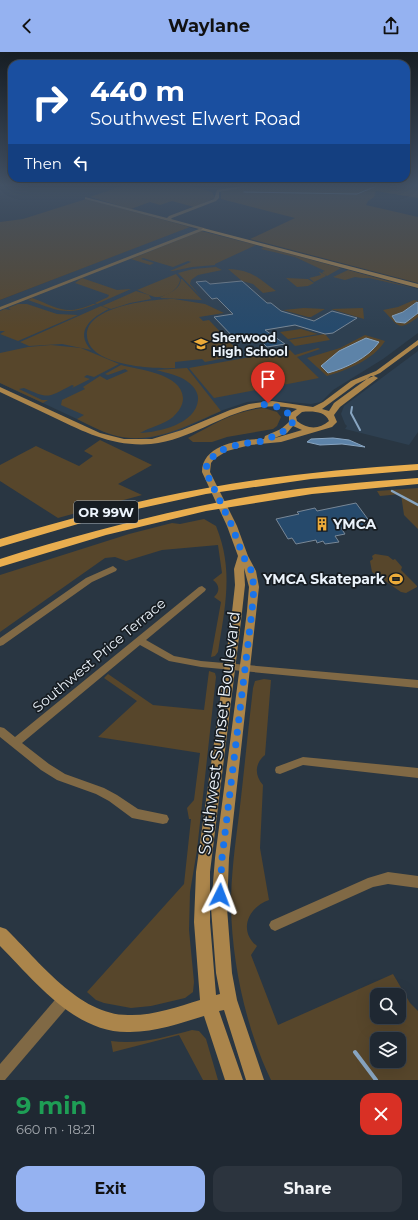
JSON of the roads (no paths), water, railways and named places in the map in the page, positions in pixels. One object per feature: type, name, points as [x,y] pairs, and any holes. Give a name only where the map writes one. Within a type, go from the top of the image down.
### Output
[{"type":"highway","name":"OR 99W","points":[[0,543],[161,499],[214,489],[323,474],[418,467]]},
{"type":"highway","name":"OR 99W","points":[[0,563],[124,526],[172,514],[322,489],[418,481]]},
{"type":"main road","points":[[221,233],[418,286]]},
{"type":"main road","points":[[264,441],[284,431],[300,410],[315,409],[324,406],[347,386],[370,374],[378,372],[418,342]]},
{"type":"main road","points":[[315,409],[330,415],[337,405],[377,376],[378,372]]},
{"type":"main road","points":[[0,389],[102,437],[127,442],[148,442],[169,438],[239,408],[275,403],[306,409]]},
{"type":"main road","points":[[261,404],[278,407],[302,428],[315,430]]},
{"type":"main road","name":"Southwest Sunset Boulevard","points":[[255,1080],[229,1000],[224,973],[220,930],[220,889],[224,843],[254,587],[251,570],[243,556],[238,540],[206,472],[207,462],[219,451],[228,447],[264,441],[275,442],[298,432],[325,428],[330,426],[333,422],[330,415]]},
{"type":"main road","name":"Southwest Sunset Boulevard","points":[[234,1080],[209,1005],[202,922],[203,872],[240,585],[239,569],[243,556]]},
{"type":"main road","points":[[0,935],[65,999],[96,1018],[129,1024],[157,1020],[229,1000]]},
{"type":"street","points":[[0,309],[191,233]]},
{"type":"street","points":[[0,644],[89,580],[113,569]]},
{"type":"street","name":"Southwest Price Terrace","points":[[15,743],[202,589]]},
{"type":"street","points":[[139,640],[172,659],[201,664],[418,684]]},
{"type":"street","points":[[0,730],[45,767],[61,777],[100,791],[114,798],[136,814],[163,819]]},
{"type":"street","points":[[280,770],[303,761],[418,773]]},
{"type":"street","points":[[275,925],[372,882],[388,878],[418,882]]},
{"type":"street","points":[[0,1075],[65,999]]},
{"type":"water","points":[[417,302],[418,313],[405,323],[396,322],[392,316],[403,312]]},
{"type":"water","points":[[366,338],[379,342],[363,358],[328,373],[321,366],[339,351]]},
{"type":"water","points":[[333,438],[349,440],[365,447],[342,444],[320,445],[307,442],[311,439]]},
{"type":"waterway","points":[[352,407],[351,413],[360,430]]},
{"type":"waterway","points":[[392,491],[418,505]]},
{"type":"waterway","points":[[355,1052],[376,1080]]},
{"type":"place","name":"Sherwood High School","points":[[201,344]]},
{"type":"place","name":"YMCA","points":[[322,524]]},
{"type":"place","name":"YMCA Skatepark","points":[[396,579]]}]
